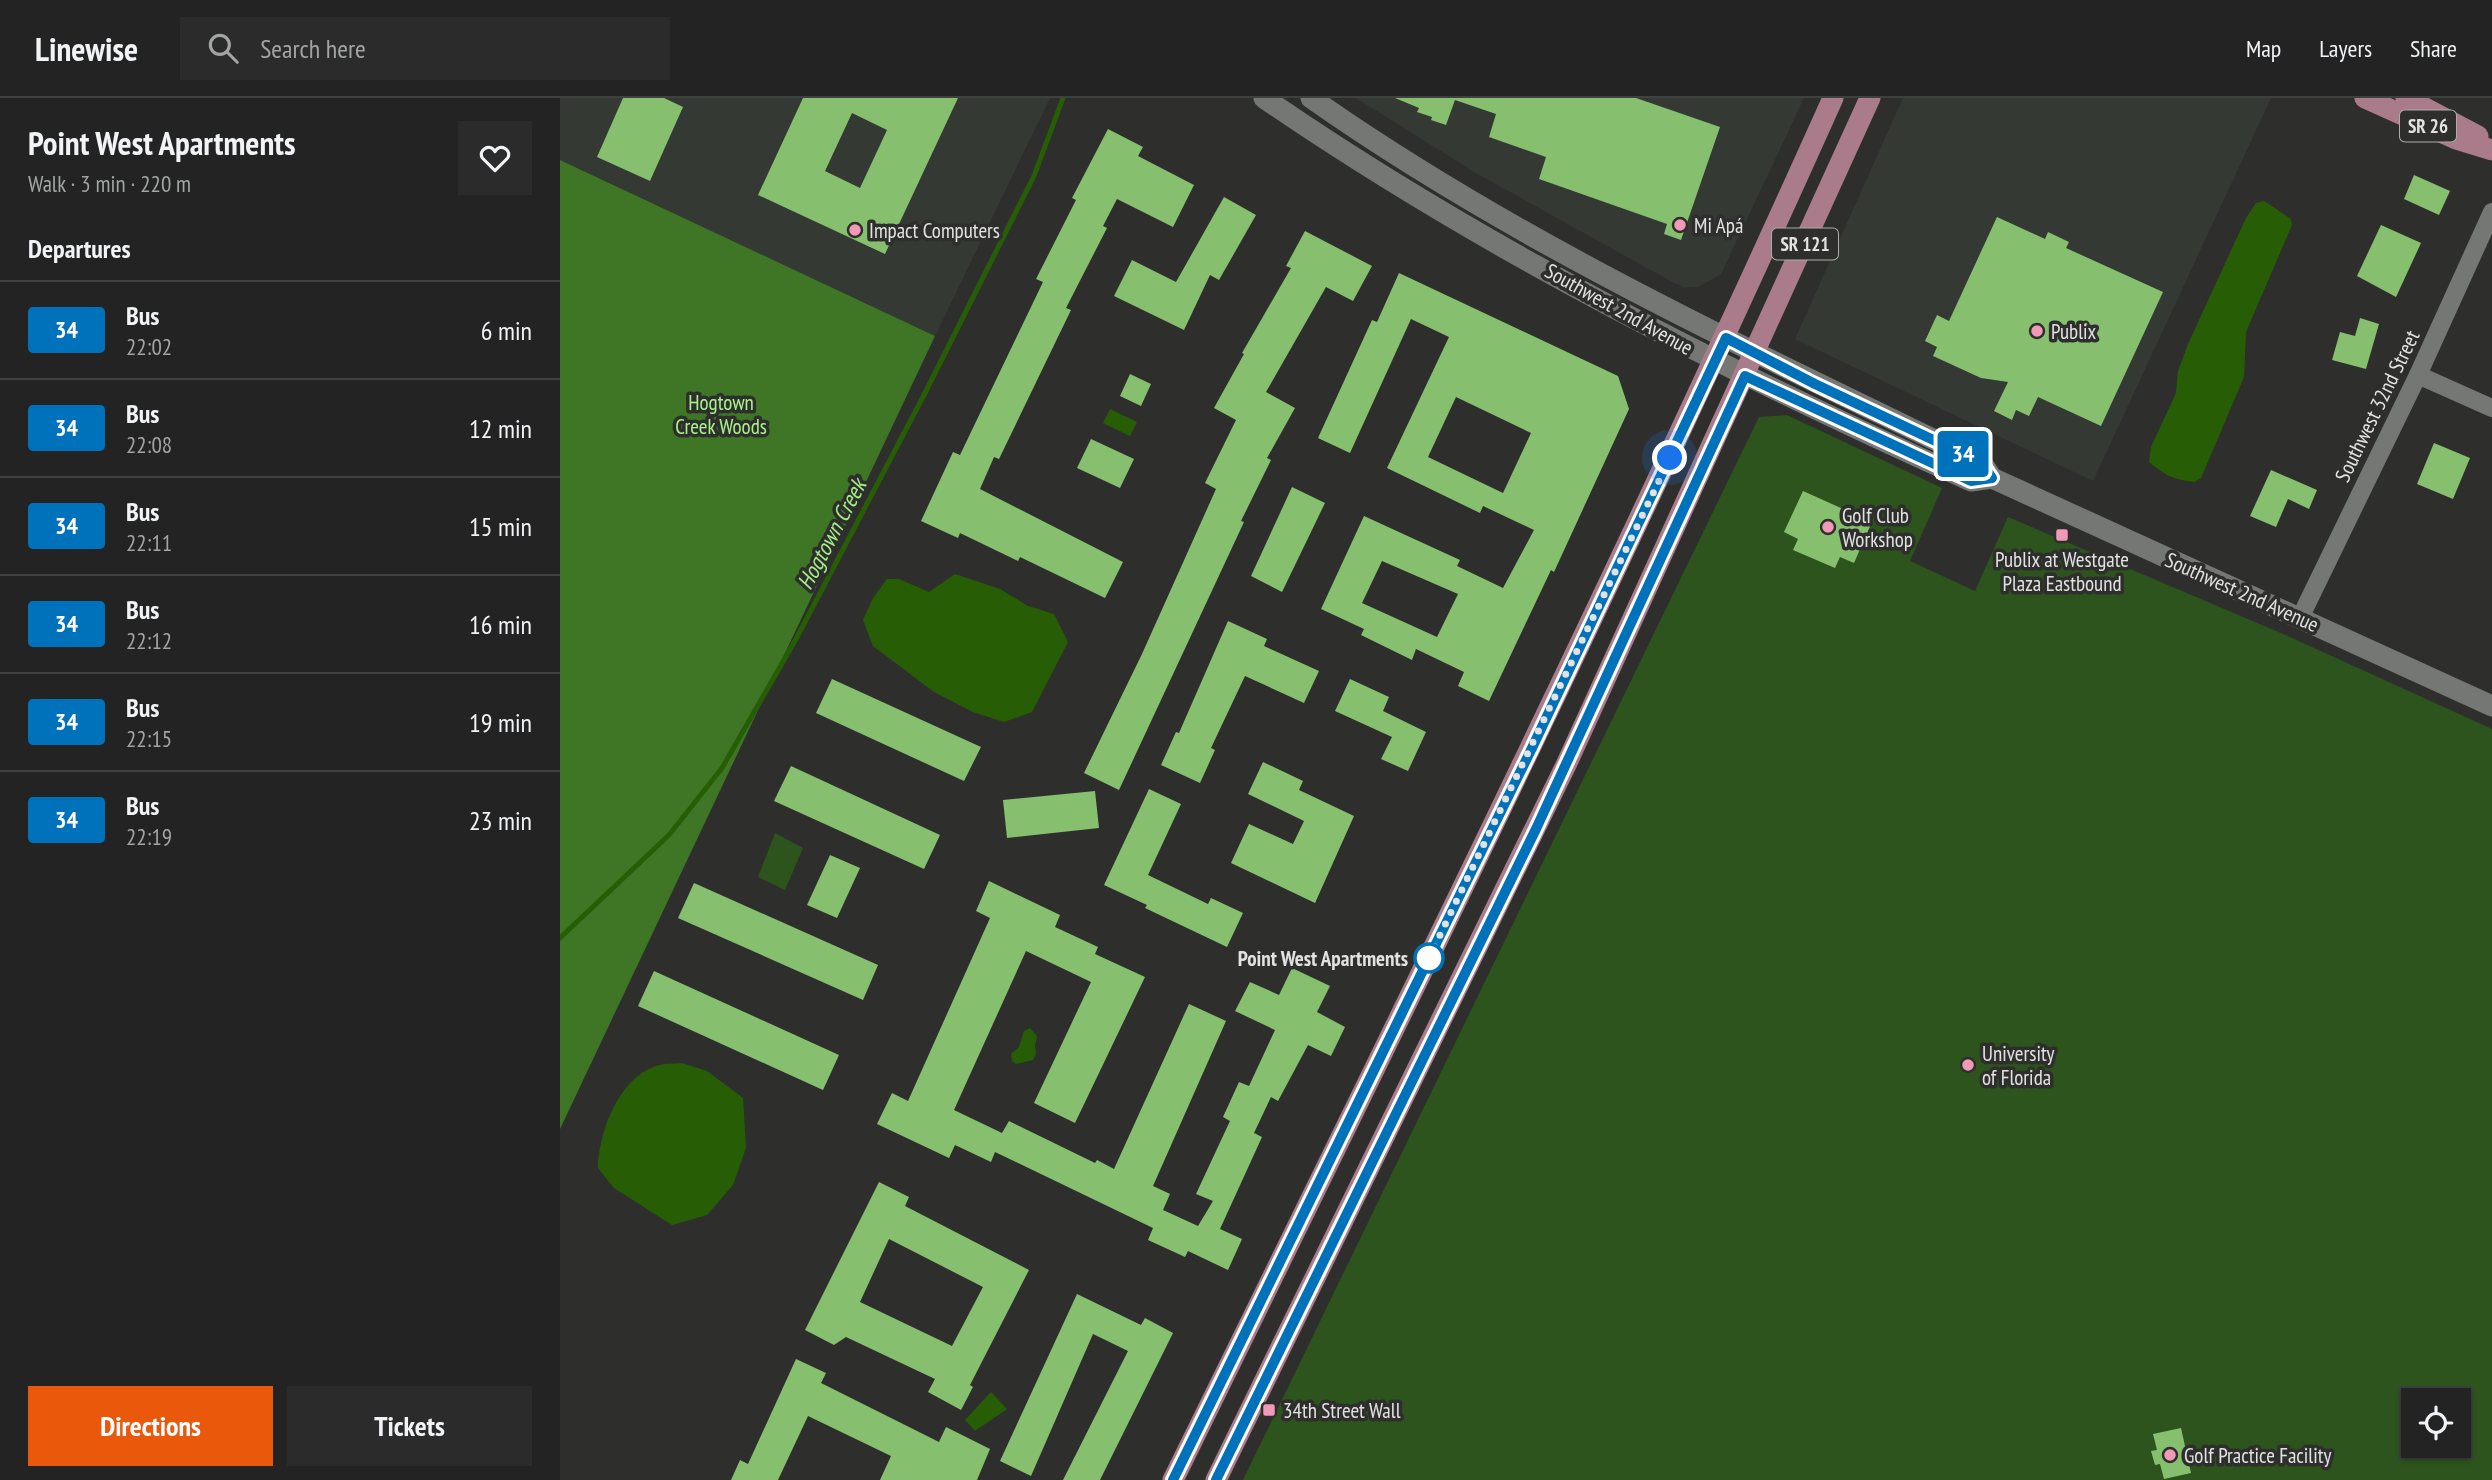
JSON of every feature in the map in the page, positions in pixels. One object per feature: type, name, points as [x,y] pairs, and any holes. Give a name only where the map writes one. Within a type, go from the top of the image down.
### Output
[{"type":"main road","name":"Southwest 2nd Avenue","points":[[1264,98],[1334,146],[1483,235],[1715,361],[1971,481],[1992,478]]},
{"type":"main road","name":"Southwest 2nd Avenue","points":[[1311,98],[1412,167],[1494,217],[1726,338],[1982,463],[1992,478],[2492,706]]},
{"type":"main road","name":"SR 121","points":[[1173,1480],[1538,736],[1726,338],[1833,98]]},
{"type":"main road","name":"SR 121","points":[[1216,1480],[1531,838],[1756,353],[1870,98]]},
{"type":"main road","name":"SR 26","points":[[2365,98],[2456,139],[2492,150]]},
{"type":"main road","name":"SR 26","points":[[2406,98],[2492,144]]},
{"type":"street","name":"Southwest 32nd Street","points":[[2300,618],[2418,375],[2492,212]]},
{"type":"street","points":[[2418,375],[2492,408]]},
{"type":"shaded area","points":[[560,98],[1050,98],[935,336],[560,160]]},
{"type":"shaded area","points":[[1356,98],[1804,98],[1721,274],[1698,287],[1684,287],[1476,173]]},
{"type":"shaded area","points":[[1903,98],[2271,98],[2093,481],[1795,339]]},
{"type":"shaded area","points":[[2264,201],[2291,219],[2292,225],[2246,332],[2244,377],[2201,478],[2194,482],[2175,478],[2149,462],[2151,447],[2176,393],[2178,371],[2188,344],[2246,218],[2256,203]]},
{"type":"shaded area","points":[[1110,409],[1137,422],[1130,436],[1103,423]]},
{"type":"shaded area","name":"University of Florida","points":[[1787,415],[1942,488],[1910,561],[1975,591],[2008,517],[2283,634],[2492,729],[2492,1480],[1243,1480],[1759,417]]},
{"type":"shaded area","points":[[955,574],[1000,589],[1028,606],[1054,614],[1068,642],[1032,712],[1004,722],[973,712],[934,692],[873,646],[863,620],[873,598],[887,579],[899,579],[929,592]]},
{"type":"shaded area","points":[[775,833],[803,848],[785,890],[758,877]]},
{"type":"shaded area","points":[[1030,1028],[1037,1036],[1036,1054],[1033,1060],[1016,1064],[1012,1061],[1011,1054],[1019,1047],[1024,1031]]},
{"type":"shaded area","points":[[682,1063],[707,1071],[743,1098],[746,1148],[733,1185],[707,1215],[672,1225],[614,1188],[598,1168],[607,1122],[623,1092],[633,1080],[646,1071],[662,1064]]},
{"type":"shaded area","points":[[991,1392],[1007,1409],[975,1431],[965,1420]]},
{"type":"green space","name":"Hogtown Creek Woods","points":[[560,160],[935,336],[560,1129]]},
{"type":"building","points":[[623,98],[664,98],[683,107],[650,181],[597,157]]},
{"type":"building","points":[[803,98],[958,98],[885,254],[758,195]],"holes":[[[852,113],[887,130],[860,188],[825,171]]]},
{"type":"building","points":[[1395,98],[1636,98],[1720,127],[1681,240],[1664,234],[1667,224],[1539,179],[1546,157],[1489,137],[1496,114],[1455,100],[1446,125],[1431,120],[1432,117],[1417,112],[1419,108]]},
{"type":"building","points":[[1108,129],[1143,147],[1138,156],[1194,185],[1173,227],[1117,199],[1103,226],[1107,228],[1066,308],[1071,310],[999,459],[994,457],[980,489],[1123,562],[1105,598],[1020,557],[1018,561],[960,533],[958,538],[921,521],[953,452],[960,455],[1043,282],[1036,279],[1076,200],[1072,198]]},
{"type":"building","points":[[2414,175],[2450,191],[2439,215],[2404,199]]},
{"type":"building","points":[[1224,197],[1256,215],[1219,280],[1210,275],[1184,330],[1114,296],[1132,260],[1176,282]]},
{"type":"building","name":"Publix","points":[[1997,217],[2045,239],[2048,232],[2069,242],[2066,248],[2163,292],[2101,426],[2038,397],[2029,416],[2016,410],[2012,420],[1994,411],[2008,382],[1981,378],[1933,356],[1937,347],[1925,341],[1937,315],[1949,321]]},
{"type":"building","points":[[2381,225],[2421,243],[2396,297],[2357,276]]},
{"type":"building","points":[[1305,231],[1372,266],[1353,301],[1326,287],[1266,392],[1295,408],[1267,458],[1271,460],[1241,521],[1244,522],[1119,790],[1084,773],[1142,654],[1216,489],[1205,483],[1236,420],[1214,408],[1291,268],[1286,266]]},
{"type":"building","points":[[1399,273],[1618,376],[1629,409],[1554,572],[1551,570],[1489,701],[1458,686],[1464,672],[1416,649],[1412,660],[1361,635],[1364,629],[1321,609],[1364,516],[1460,560],[1457,566],[1503,588],[1534,530],[1483,506],[1480,513],[1387,468],[1449,337],[1411,319],[1350,453],[1318,438],[1372,320],[1377,322]],"holes":[[[1456,397],[1531,433],[1503,493],[1428,457]],[[1382,561],[1458,594],[1437,637],[1362,603]]]},
{"type":"building","points":[[2360,318],[2379,324],[2366,369],[2332,360],[2340,332],[2355,336]]},
{"type":"building","points":[[1130,374],[1151,384],[1141,406],[1120,396]]},
{"type":"building","points":[[1091,439],[1134,459],[1120,488],[1077,468]]},
{"type":"building","points":[[2434,443],[2470,458],[2453,499],[2417,484]]},
{"type":"building","points":[[2271,470],[2317,490],[2309,509],[2288,499],[2276,527],[2250,516]]},
{"type":"building","points":[[1292,487],[1325,503],[1282,592],[1251,576]]},
{"type":"building","name":"Golf Club Workshop","points":[[1803,491],[1872,522],[1854,563],[1840,557],[1835,568],[1793,550],[1798,539],[1784,532]]},
{"type":"building","points":[[1228,621],[1267,639],[1264,646],[1319,671],[1304,703],[1245,676],[1211,748],[1215,750],[1200,783],[1161,765],[1176,732],[1179,733]]},
{"type":"building","points":[[832,679],[981,747],[964,781],[816,713]]},
{"type":"building","points":[[1350,679],[1389,697],[1383,711],[1426,732],[1408,771],[1381,759],[1392,737],[1335,711]]},
{"type":"building","points":[[1263,762],[1303,781],[1299,790],[1354,816],[1315,903],[1231,863],[1249,824],[1293,844],[1304,821],[1248,794]]},
{"type":"building","points":[[791,766],[940,835],[924,869],[774,801]]},
{"type":"building","points":[[1149,789],[1181,804],[1148,875],[1208,904],[1211,898],[1243,913],[1227,947],[1104,885]]},
{"type":"building","points":[[1095,791],[1099,828],[1007,838],[1003,800]]},
{"type":"building","points":[[830,855],[860,868],[837,918],[807,905]]},
{"type":"building","points":[[989,881],[1060,915],[1055,927],[1098,947],[1095,954],[1145,977],[1075,1123],[1034,1103],[1091,982],[1026,951],[954,1110],[1002,1133],[1009,1121],[1095,1163],[1097,1160],[1114,1169],[1189,1004],[1226,1021],[1153,1186],[1170,1194],[1163,1210],[1198,1226],[1213,1201],[1196,1194],[1230,1121],[1223,1117],[1239,1082],[1249,1086],[1275,1030],[1235,1011],[1250,982],[1279,995],[1292,968],[1330,986],[1317,1012],[1345,1027],[1331,1056],[1308,1045],[1278,1101],[1271,1097],[1254,1133],[1262,1137],[1220,1229],[1242,1239],[1228,1270],[1188,1251],[1185,1257],[1148,1240],[1153,1228],[995,1152],[991,1162],[955,1145],[949,1158],[877,1124],[892,1093],[908,1101],[990,918],[976,911]]},
{"type":"building","points":[[694,883],[878,965],[863,1000],[678,918]]},
{"type":"building","points":[[654,971],[839,1055],[823,1090],[638,1006]]},
{"type":"building","points":[[879,1182],[909,1197],[905,1206],[1029,1270],[970,1385],[973,1387],[961,1410],[928,1392],[935,1379],[846,1337],[834,1345],[805,1330]],"holes":[[[889,1239],[983,1287],[952,1346],[860,1302]]]},
{"type":"building","points":[[1077,1294],[1141,1325],[1145,1318],[1173,1333],[1100,1480],[1063,1480],[1128,1351],[1093,1334],[1031,1476],[1000,1461]]},
{"type":"building","points":[[796,1359],[826,1373],[821,1383],[939,1442],[946,1427],[990,1449],[977,1480],[880,1480],[891,1456],[808,1416],[778,1480],[731,1480],[740,1460],[748,1464]]},
{"type":"building","name":"Golf Practice Facility","points":[[2181,1428],[2191,1473],[2164,1479],[2160,1464],[2155,1465],[2151,1451],[2157,1450],[2153,1434]]},
{"type":"waterway","name":"Hogtown Creek","points":[[560,938],[669,835],[722,768],[796,639],[924,395],[1034,176],[1063,98]]},
{"type":"bus line","name":"34","points":[[1173,1480],[1532,748],[1726,338],[1815,384],[1982,463],[1992,478],[1971,481],[1745,376],[1536,829],[1216,1480]]},
{"type":"place","name":"Mi Apá","points":[[1680,225]]},
{"type":"place","name":"Impact Computers","points":[[855,230]]},
{"type":"place","name":"Publix","points":[[2037,331]]},
{"type":"place","name":"Golf Club Workshop","points":[[1828,527]]},
{"type":"place","name":"Publix at Westgate Plaza Eastbound","points":[[2062,535]]},
{"type":"place","name":"Point West Apartments","points":[[1429,958]]},
{"type":"place","name":"University of Florida","points":[[1968,1065]]},
{"type":"place","name":"34th Street Wall","points":[[1269,1410]]},
{"type":"place","name":"Golf Practice Facility","points":[[2170,1455]]},
{"type":"route","points":[[1429,958],[1670,458]]}]
